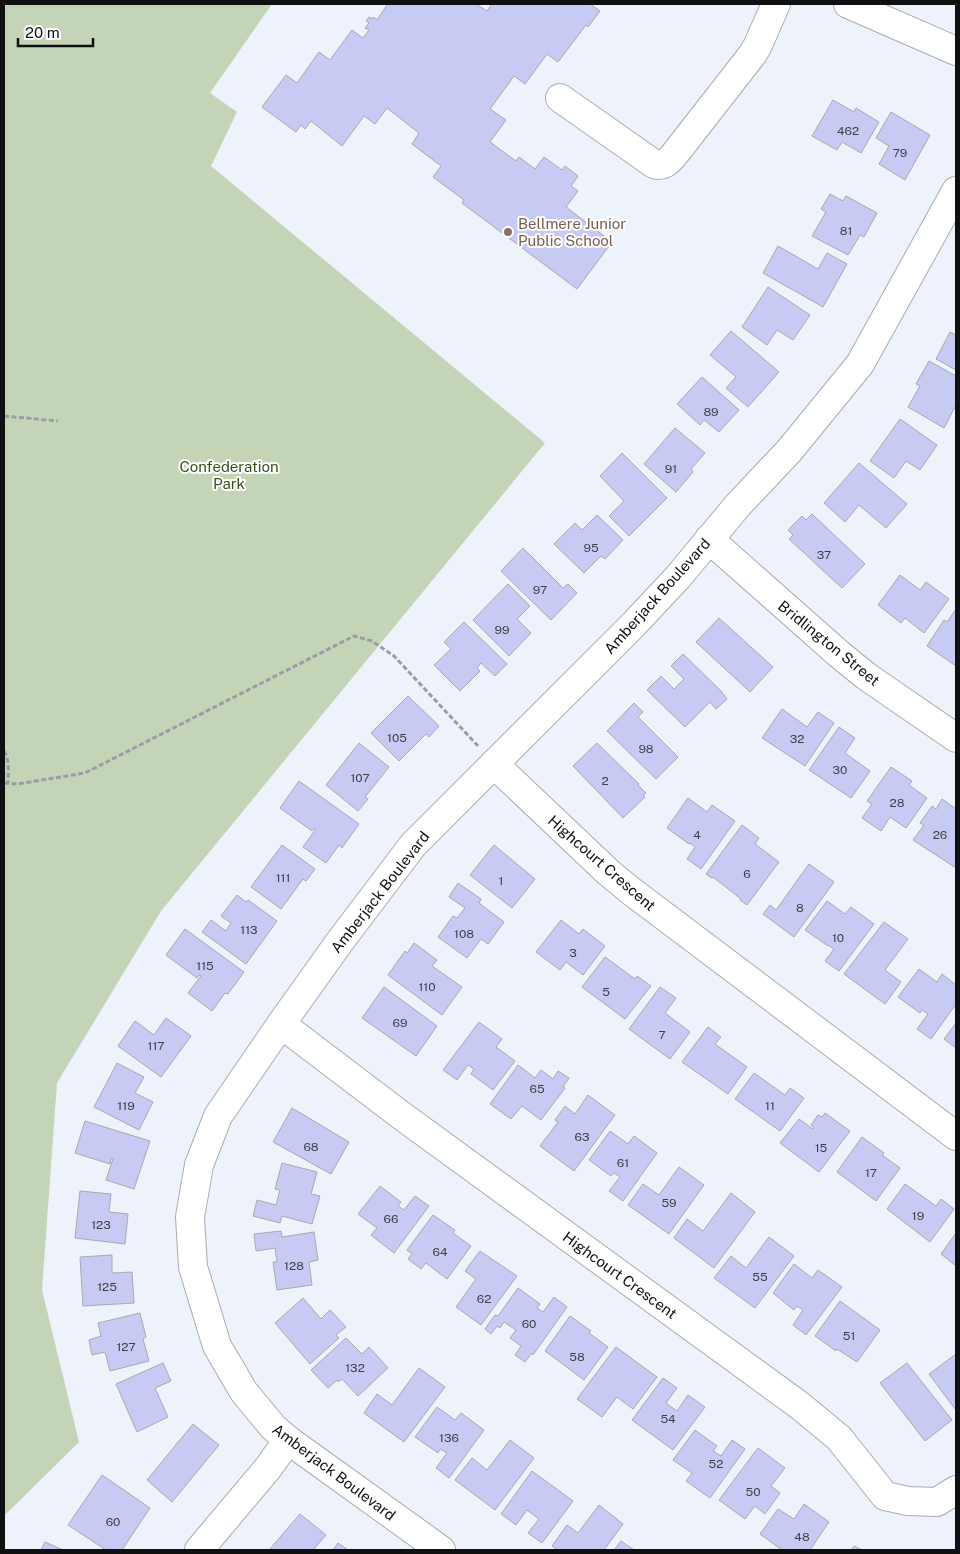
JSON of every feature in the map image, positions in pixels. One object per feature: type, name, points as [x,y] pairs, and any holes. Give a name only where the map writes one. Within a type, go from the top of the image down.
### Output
[{"type":"street","points":[[560,98],[654,164],[659,166],[666,164],[752,55],[776,4]]},
{"type":"street","points":[[848,4],[956,51]]},
{"type":"street","name":"Amberjack Boulevard","points":[[441,1550],[288,1440],[272,1427],[244,1392],[218,1346],[193,1267],[190,1217],[199,1165],[218,1116],[341,940],[413,845],[634,624],[678,577],[738,505],[789,450],[860,364],[956,191]]},
{"type":"street","name":"Bridlington Street","points":[[709,539],[838,654],[866,676],[956,738]]},
{"type":"street","name":"Highcourt Crescent","points":[[494,764],[631,891],[956,1136]]},
{"type":"street","name":"Highcourt Crescent","points":[[281,1024],[402,1116],[800,1405],[839,1438],[885,1496],[908,1501],[937,1502],[956,1490]]},
{"type":"street","points":[[199,1550],[268,1468],[288,1440]]},
{"type":"path","points":[[4,416],[58,421]]},
{"type":"path","points":[[4,751],[9,769],[6,783],[17,784],[85,773],[354,636],[372,641],[394,656],[494,764]]},
{"type":"green space","name":"Confederation Park","points":[[4,4],[272,4],[210,93],[237,112],[211,166],[545,443],[161,911],[57,1083],[42,1290],[79,1442],[4,1516]]},
{"type":"building","points":[[385,4],[476,4],[487,11],[492,4],[590,4],[600,11],[588,27],[586,25],[558,62],[547,54],[525,84],[514,76],[490,109],[506,120],[490,142],[516,161],[519,157],[535,169],[544,157],[562,170],[565,166],[578,176],[571,186],[578,191],[566,207],[612,242],[577,289],[462,203],[464,200],[433,177],[441,166],[412,144],[419,133],[387,108],[375,124],[364,116],[342,146],[311,121],[305,129],[301,125],[296,132],[262,107],[286,75],[297,83],[319,52],[330,60],[352,30],[363,38],[369,30],[365,28],[369,23],[366,21],[369,17],[377,20],[387,5]]},
{"type":"building","points":[[833,100],[854,112],[856,108],[879,122],[861,153],[842,142],[837,150],[812,136]]},
{"type":"building","points":[[891,112],[930,135],[905,180],[879,164],[889,146],[876,138]]},
{"type":"building","points":[[830,194],[843,201],[846,196],[877,213],[864,237],[860,235],[848,255],[812,236],[826,212],[821,209]]},
{"type":"building","points":[[778,246],[818,269],[827,253],[847,264],[823,307],[763,273]]},
{"type":"building","points":[[768,287],[810,315],[793,340],[777,330],[767,345],[742,327]]},
{"type":"building","points":[[731,331],[779,372],[748,407],[726,388],[736,377],[710,355]]},
{"type":"building","points":[[950,332],[956,335],[956,370],[936,359]]},
{"type":"building","points":[[929,361],[956,376],[956,405],[944,428],[908,407],[920,386],[916,384]]},
{"type":"building","points":[[702,377],[739,410],[719,432],[704,420],[700,425],[677,404]]},
{"type":"building","points":[[900,419],[937,445],[920,470],[906,461],[894,478],[870,461]]},
{"type":"building","points":[[675,428],[705,453],[691,469],[693,472],[676,492],[644,464]]},
{"type":"building","points":[[622,453],[667,498],[629,536],[609,516],[624,501],[600,476]]},
{"type":"building","points":[[859,463],[907,504],[886,528],[859,505],[845,522],[824,503]]},
{"type":"building","points":[[812,514],[865,564],[842,588],[789,539],[793,535],[788,530],[802,516],[806,520]]},
{"type":"building","points":[[597,515],[623,540],[605,559],[601,556],[584,573],[554,544],[575,523],[582,530]]},
{"type":"building","points":[[523,548],[563,588],[568,584],[577,593],[551,620],[501,571]]},
{"type":"building","points":[[900,575],[920,590],[926,582],[949,599],[924,633],[905,618],[901,623],[878,605]]},
{"type":"building","points":[[508,584],[530,606],[517,619],[531,633],[509,656],[473,620]]},
{"type":"building","points":[[956,609],[956,666],[927,646],[944,620],[947,622]]},
{"type":"building","points":[[719,618],[773,667],[750,692],[696,642]]},
{"type":"building","points":[[464,622],[507,664],[495,676],[481,663],[477,668],[480,671],[460,691],[434,665],[451,649],[444,642]]},
{"type":"building","points":[[683,654],[727,699],[716,709],[710,702],[685,727],[647,690],[661,676],[674,689],[684,679],[671,666]]},
{"type":"building","points":[[408,696],[439,726],[429,737],[426,734],[399,761],[371,733]]},
{"type":"building","points":[[634,703],[643,712],[638,717],[678,757],[656,779],[607,731]]},
{"type":"building","points":[[782,709],[807,727],[818,712],[834,723],[805,766],[762,738]]},
{"type":"building","points":[[839,727],[855,738],[845,753],[870,771],[851,798],[809,770]]},
{"type":"building","points":[[359,743],[389,767],[365,797],[368,799],[358,811],[326,785]]},
{"type":"building","points":[[597,743],[646,793],[643,795],[645,797],[623,818],[573,766]]},
{"type":"building","points":[[891,767],[912,781],[909,785],[927,798],[906,828],[890,817],[881,831],[862,818],[872,804],[867,801]]},
{"type":"building","points":[[299,781],[359,824],[342,848],[339,845],[326,863],[303,847],[316,829],[314,828],[312,831],[280,808]]},
{"type":"building","points":[[688,798],[707,812],[712,805],[735,821],[701,869],[687,859],[695,847],[667,828]]},
{"type":"building","points":[[942,799],[956,809],[956,868],[913,840],[924,825],[920,823],[932,806],[936,809]]},
{"type":"building","points":[[742,825],[759,838],[755,844],[779,862],[747,905],[713,877],[706,874]]},
{"type":"building","points":[[282,845],[315,869],[306,881],[303,879],[281,909],[251,887]]},
{"type":"building","points":[[494,845],[535,879],[512,908],[470,875]]},
{"type":"building","points":[[809,864],[834,882],[794,937],[763,914],[770,905],[776,910]]},
{"type":"building","points":[[458,883],[481,899],[479,903],[504,922],[488,944],[481,939],[467,958],[438,937],[453,916],[457,918],[465,908],[449,897]]},
{"type":"building","points":[[237,895],[246,902],[248,900],[277,921],[246,964],[202,932],[211,920],[226,931],[231,923],[221,916]]},
{"type":"building","points":[[827,901],[845,914],[851,907],[874,924],[839,971],[825,961],[834,949],[805,930]]},
{"type":"building","points":[[561,920],[579,934],[583,929],[605,946],[583,975],[566,962],[560,970],[536,952]]},
{"type":"building","points":[[884,922],[908,939],[885,970],[901,982],[885,1004],[844,974]]},
{"type":"building","points":[[185,929],[244,972],[228,994],[225,993],[212,1011],[188,993],[201,976],[199,975],[197,978],[166,955]]},
{"type":"building","points":[[414,943],[437,960],[432,966],[462,987],[442,1015],[388,975],[405,951],[407,953]]},
{"type":"building","points":[[605,957],[635,979],[637,976],[651,986],[625,1019],[582,987]]},
{"type":"building","points":[[919,969],[937,982],[942,974],[956,985],[956,1004],[931,1039],[917,1029],[928,1014],[922,1010],[920,1013],[898,997]]},
{"type":"building","points":[[384,987],[437,1026],[416,1056],[362,1018]]},
{"type":"building","points":[[660,987],[676,998],[665,1013],[690,1032],[670,1059],[629,1029]]},
{"type":"building","points":[[166,1018],[191,1036],[161,1077],[118,1046],[135,1021],[154,1035]]},
{"type":"building","points":[[479,1022],[502,1039],[496,1047],[515,1061],[493,1090],[471,1074],[474,1069],[468,1065],[457,1080],[443,1070]]},
{"type":"building","points":[[956,1023],[956,1048],[944,1039]]},
{"type":"building","points":[[708,1027],[721,1037],[715,1044],[747,1067],[728,1094],[682,1062]]},
{"type":"building","points":[[117,1063],[144,1077],[135,1093],[153,1102],[139,1130],[94,1107]]},
{"type":"building","points":[[518,1065],[535,1078],[541,1070],[553,1079],[558,1071],[569,1078],[563,1087],[565,1088],[541,1120],[522,1106],[511,1119],[490,1104]]},
{"type":"building","points":[[754,1073],[785,1095],[790,1088],[804,1098],[780,1131],[735,1099]]},
{"type":"building","points":[[588,1095],[615,1115],[574,1171],[540,1146],[558,1122],[555,1120],[565,1106],[575,1114]]},
{"type":"building","points":[[292,1108],[349,1142],[331,1174],[273,1142]]},
{"type":"building","points":[[825,1113],[850,1131],[819,1172],[780,1143],[799,1119],[813,1129],[811,1125],[818,1115],[822,1117]]},
{"type":"building","points":[[85,1121],[150,1141],[134,1189],[106,1180],[113,1159],[111,1159],[110,1164],[75,1153]]},
{"type":"building","points":[[610,1131],[628,1144],[634,1136],[657,1153],[623,1201],[609,1191],[620,1177],[614,1173],[611,1176],[589,1160]]},
{"type":"building","points":[[862,1137],[884,1153],[882,1155],[900,1168],[876,1201],[837,1172]]},
{"type":"building","points":[[282,1163],[317,1172],[311,1194],[320,1196],[312,1224],[282,1216],[280,1223],[253,1216],[257,1200],[276,1205],[280,1190],[275,1189]]},
{"type":"building","points":[[679,1167],[704,1185],[669,1234],[628,1205],[643,1184],[659,1195]]},
{"type":"building","points":[[905,1184],[936,1206],[941,1199],[954,1209],[930,1242],[887,1209]]},
{"type":"building","points":[[380,1186],[401,1202],[398,1206],[404,1210],[415,1196],[429,1206],[394,1253],[371,1235],[377,1228],[358,1214]]},
{"type":"building","points":[[80,1191],[111,1194],[109,1212],[128,1214],[125,1244],[75,1238]]},
{"type":"building","points":[[731,1193],[755,1212],[714,1268],[674,1238],[687,1219],[703,1231]]},
{"type":"building","points":[[433,1215],[455,1230],[453,1233],[471,1246],[447,1279],[426,1263],[421,1269],[408,1259],[412,1254],[407,1250]]},
{"type":"building","points":[[281,1231],[282,1237],[314,1232],[318,1260],[309,1262],[312,1285],[277,1290],[273,1262],[277,1262],[275,1248],[256,1251],[254,1234]]},
{"type":"building","points":[[956,1233],[956,1266],[941,1254]]},
{"type":"building","points":[[769,1237],[794,1256],[755,1308],[714,1278],[731,1256],[746,1268]]},
{"type":"building","points":[[480,1251],[517,1276],[481,1325],[456,1307],[476,1279],[465,1271]]},
{"type":"building","points":[[112,1255],[112,1273],[132,1272],[134,1303],[83,1306],[80,1257]]},
{"type":"building","points":[[794,1264],[812,1278],[818,1270],[842,1287],[806,1335],[793,1325],[803,1310],[797,1306],[794,1310],[773,1293]]},
{"type":"building","points":[[518,1288],[540,1304],[537,1308],[543,1312],[554,1297],[567,1307],[533,1355],[532,1353],[525,1362],[515,1355],[521,1346],[510,1338],[516,1330],[504,1322],[500,1328],[497,1326],[491,1334],[485,1329],[495,1315],[498,1316]]},
{"type":"building","points":[[303,1298],[321,1319],[330,1310],[346,1327],[336,1335],[339,1338],[310,1364],[275,1323]]},
{"type":"building","points":[[840,1301],[880,1330],[857,1362],[837,1349],[836,1351],[815,1336]]},
{"type":"building","points":[[140,1313],[146,1337],[143,1339],[149,1361],[110,1371],[105,1352],[92,1355],[89,1340],[101,1336],[98,1323]]},
{"type":"building","points":[[570,1316],[591,1331],[589,1333],[608,1347],[584,1380],[545,1351]]},
{"type":"building","points":[[346,1338],[362,1354],[369,1347],[388,1368],[358,1396],[342,1379],[338,1382],[337,1380],[328,1388],[311,1370]]},
{"type":"building","points":[[616,1347],[657,1377],[633,1409],[617,1397],[602,1417],[577,1399]]},
{"type":"building","points":[[956,1354],[956,1408],[955,1409],[929,1374]]},
{"type":"building","points":[[163,1363],[171,1381],[155,1388],[168,1417],[137,1432],[116,1384]]},
{"type":"building","points":[[907,1363],[952,1420],[925,1441],[880,1383]]},
{"type":"building","points":[[419,1368],[445,1387],[404,1442],[364,1413],[377,1394],[392,1405]]},
{"type":"building","points":[[663,1378],[677,1388],[666,1403],[677,1411],[688,1395],[705,1407],[673,1450],[632,1420]]},
{"type":"building","points":[[437,1407],[455,1420],[461,1413],[484,1430],[449,1478],[436,1468],[447,1453],[440,1449],[438,1453],[415,1437]]},
{"type":"building","points":[[193,1424],[219,1445],[172,1502],[147,1480]]},
{"type":"building","points":[[695,1430],[717,1446],[713,1451],[721,1456],[732,1440],[745,1449],[710,1498],[686,1481],[692,1473],[673,1460]]},
{"type":"building","points":[[510,1440],[534,1458],[495,1510],[455,1480],[472,1458],[487,1470]]},
{"type":"building","points":[[758,1448],[785,1468],[771,1486],[780,1493],[765,1514],[755,1506],[745,1519],[719,1500]]},
{"type":"building","points":[[532,1471],[573,1501],[542,1543],[528,1533],[539,1519],[527,1510],[516,1525],[501,1514]]},
{"type":"building","points":[[102,1475],[150,1508],[122,1550],[106,1550],[68,1525]]},
{"type":"building","points":[[804,1504],[829,1522],[810,1550],[782,1550],[760,1534],[778,1509],[794,1519]]},
{"type":"building","points":[[599,1505],[623,1524],[604,1550],[558,1550],[552,1546],[567,1525],[578,1533]]},
{"type":"building","points":[[300,1514],[326,1535],[313,1550],[269,1550]]},
{"type":"building","points":[[621,1541],[634,1550],[614,1550]]},
{"type":"building","points":[[45,1542],[63,1550],[41,1550]]},
{"type":"building","points":[[338,1543],[348,1550],[333,1550]]},
{"type":"building","points":[[854,1546],[862,1550],[851,1550]]},
{"type":"place","name":"Bellmere Junior Public School","points":[[508,232]]}]
